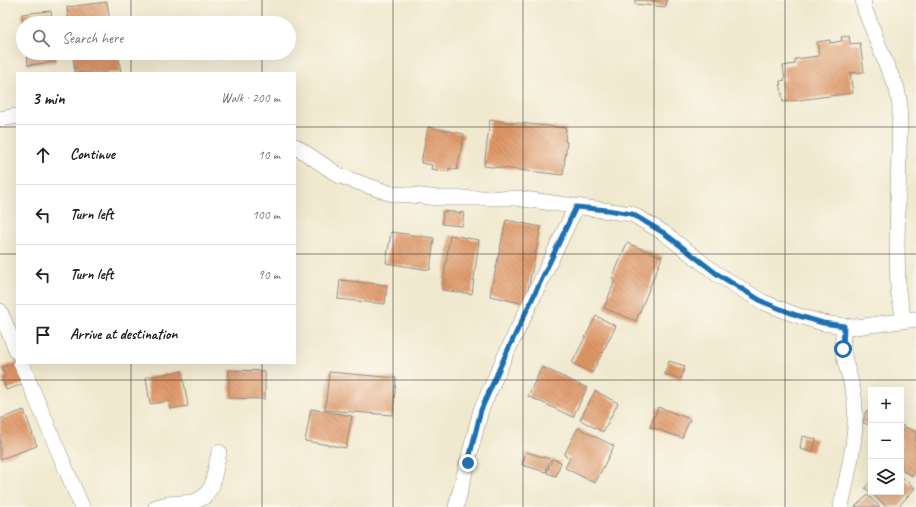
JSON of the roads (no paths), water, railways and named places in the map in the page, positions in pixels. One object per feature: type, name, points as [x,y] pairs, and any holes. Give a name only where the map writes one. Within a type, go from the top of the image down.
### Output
[{"type":"street","points":[[296,147],[340,176],[392,194],[439,198],[516,198],[632,214],[664,233],[717,274],[763,302],[796,315],[817,321],[856,327],[910,319],[898,291],[897,243],[900,106],[897,88],[871,25],[863,0]]},
{"type":"street","points":[[0,119],[16,116]]},
{"type":"street","points":[[456,507],[481,410],[508,349],[576,207]]},
{"type":"street","points":[[0,311],[16,350]]},
{"type":"street","points":[[841,507],[854,440],[856,408],[853,388],[844,358],[844,326]]},
{"type":"street","points":[[21,364],[82,507]]},
{"type":"street","points":[[156,507],[168,504],[194,502],[204,497],[212,486],[219,452]]}]
